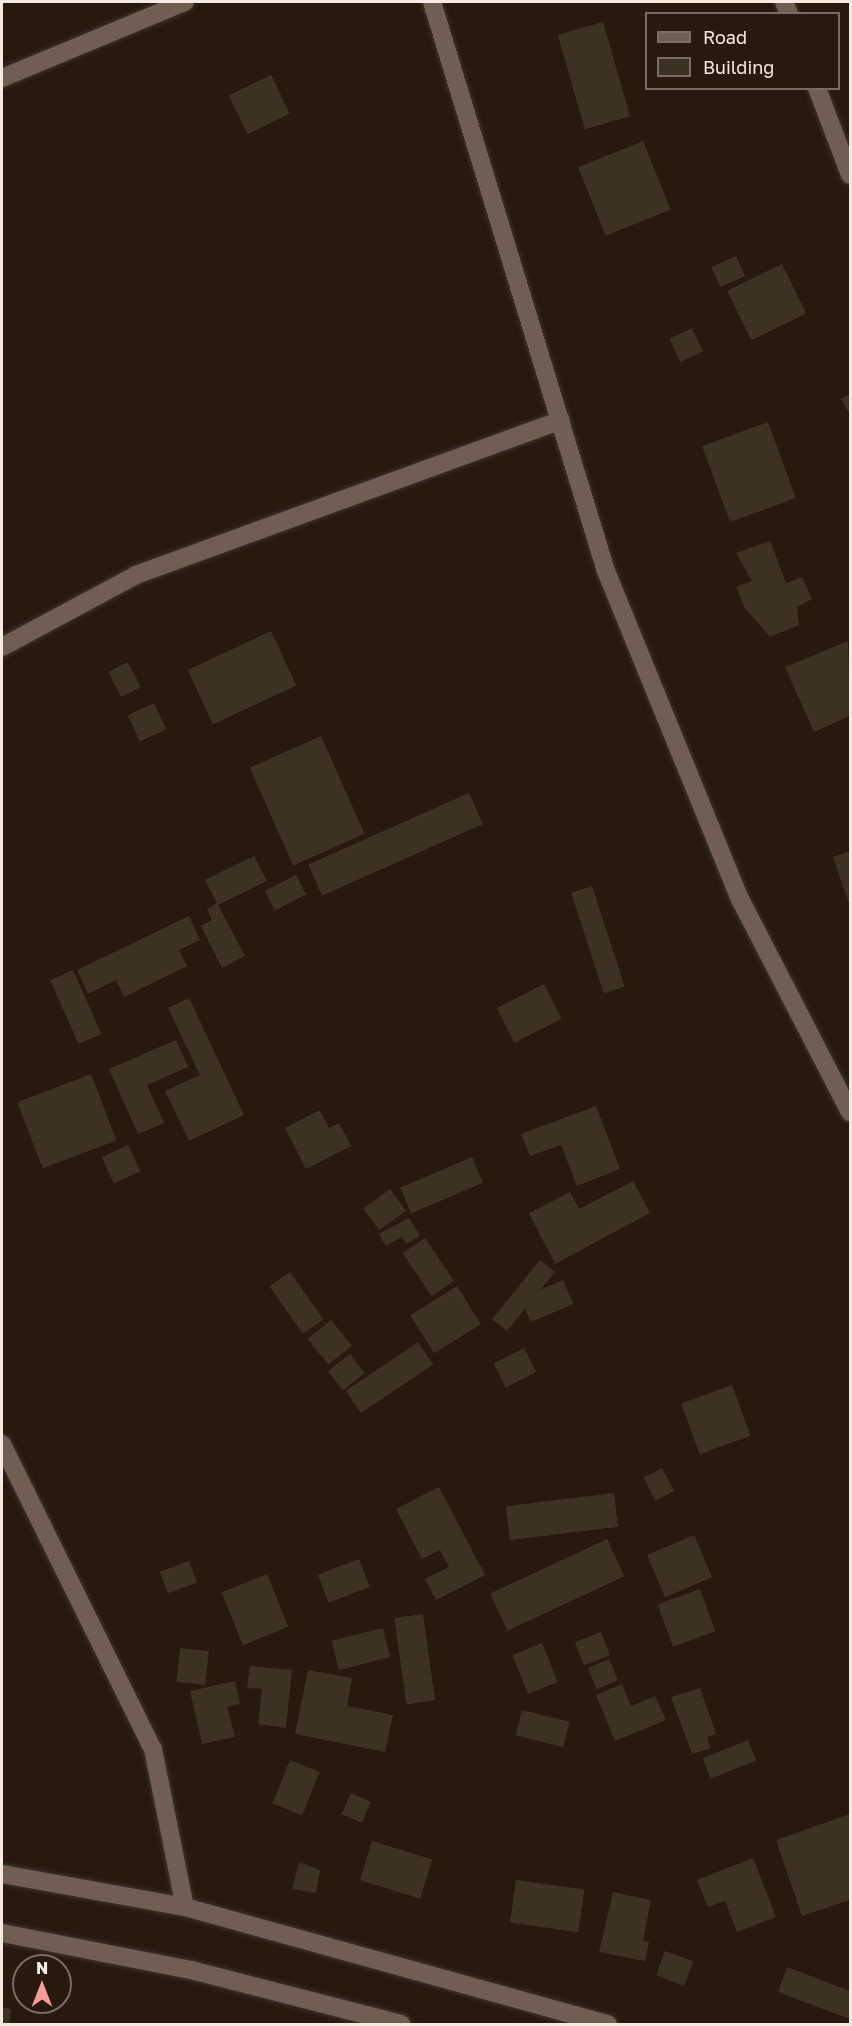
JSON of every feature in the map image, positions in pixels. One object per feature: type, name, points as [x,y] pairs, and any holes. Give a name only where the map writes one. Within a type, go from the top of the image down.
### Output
[{"type":"street","points":[[2,78],[184,2]]},
{"type":"street","points":[[432,2],[606,571],[740,899],[850,1112]]},
{"type":"street","points":[[818,90],[850,175]]},
{"type":"street","points":[[2,647],[136,575],[561,420]]},
{"type":"street","points":[[2,1444],[153,1749],[185,1907]]},
{"type":"street","points":[[2,1874],[185,1907],[609,2025]]},
{"type":"street","points":[[2,1933],[195,1971],[400,2025]]},
{"type":"building","points":[[603,22],[630,116],[585,129],[558,35]]},
{"type":"building","points":[[271,75],[290,114],[248,134],[229,96]]},
{"type":"building","points":[[643,141],[671,210],[606,236],[578,167]]},
{"type":"building","points":[[736,256],[745,276],[720,287],[711,267]]},
{"type":"building","points":[[782,264],[806,313],[751,340],[727,291]]},
{"type":"building","points":[[692,328],[703,352],[680,362],[669,339]]},
{"type":"building","points":[[850,394],[850,415],[841,399]]},
{"type":"building","points":[[768,422],[796,498],[730,522],[702,446]]},
{"type":"building","points":[[770,541],[786,583],[802,577],[812,599],[797,607],[799,625],[770,637],[744,607],[736,587],[752,581],[736,553]]},
{"type":"building","points":[[271,631],[296,685],[213,724],[188,670]]},
{"type":"building","points":[[848,641],[850,716],[814,732],[785,667]]},
{"type":"building","points":[[128,662],[141,687],[121,697],[108,672]]},
{"type":"building","points":[[154,703],[166,729],[140,742],[128,715]]},
{"type":"building","points":[[321,736],[365,834],[293,865],[250,768]]},
{"type":"building","points":[[469,793],[483,824],[322,896],[308,865]]},
{"type":"building","points":[[850,851],[850,907],[833,857]]},
{"type":"building","points":[[254,856],[267,881],[218,905],[245,956],[222,968],[201,926],[212,920],[207,909],[217,903],[205,880]]},
{"type":"building","points":[[296,875],[306,895],[275,910],[265,891]]},
{"type":"building","points":[[592,886],[625,987],[604,994],[571,893]]},
{"type":"building","points":[[189,916],[200,940],[179,950],[187,966],[124,997],[116,980],[88,994],[77,970]]},
{"type":"building","points":[[73,970],[101,1034],[79,1044],[50,980]]},
{"type":"building","points":[[544,984],[562,1019],[514,1043],[497,1008]]},
{"type":"building","points":[[189,998],[244,1115],[189,1141],[165,1091],[200,1075],[168,1008]]},
{"type":"building","points":[[176,1040],[188,1067],[147,1085],[164,1123],[138,1134],[109,1069]]},
{"type":"building","points":[[91,1074],[116,1140],[43,1169],[17,1102]]},
{"type":"building","points":[[596,1106],[620,1169],[577,1186],[561,1145],[530,1156],[521,1134]]},
{"type":"building","points":[[320,1110],[329,1128],[339,1123],[351,1146],[306,1169],[285,1128]]},
{"type":"building","points":[[128,1145],[140,1171],[114,1184],[102,1157]]},
{"type":"building","points":[[472,1157],[483,1183],[411,1213],[400,1187]]},
{"type":"building","points":[[633,1181],[650,1213],[555,1264],[529,1213],[570,1192],[579,1209]]},
{"type":"building","points":[[390,1189],[406,1211],[379,1230],[363,1208]]},
{"type":"building","points":[[409,1218],[420,1236],[406,1244],[402,1237],[386,1246],[379,1234]]},
{"type":"building","points":[[425,1238],[454,1281],[432,1296],[403,1253]]},
{"type":"building","points":[[540,1260],[555,1272],[507,1331],[492,1319]]},
{"type":"building","points":[[290,1272],[323,1320],[303,1334],[270,1286]]},
{"type":"building","points":[[563,1280],[573,1304],[531,1322],[521,1298]]},
{"type":"building","points":[[457,1286],[481,1324],[434,1353],[410,1315]]},
{"type":"building","points":[[331,1320],[352,1346],[328,1365],[308,1339]]},
{"type":"building","points":[[418,1342],[433,1364],[361,1413],[346,1391]]},
{"type":"building","points":[[524,1348],[536,1372],[506,1387],[494,1363]]},
{"type":"building","points":[[350,1354],[365,1373],[343,1390],[328,1371]]},
{"type":"building","points":[[732,1385],[750,1436],[700,1454],[681,1403]]},
{"type":"building","points":[[662,1468],[674,1491],[656,1501],[643,1478]]},
{"type":"building","points":[[439,1487],[485,1575],[436,1600],[425,1579],[449,1567],[440,1550],[422,1559],[396,1509]]},
{"type":"building","points":[[614,1493],[618,1527],[510,1540],[506,1506]]},
{"type":"building","points":[[694,1535],[712,1577],[665,1597],[647,1555]]},
{"type":"building","points":[[607,1539],[624,1576],[507,1631],[490,1594]]},
{"type":"building","points":[[359,1559],[370,1587],[329,1603],[318,1575]]},
{"type":"building","points":[[189,1561],[197,1583],[168,1593],[160,1572]]},
{"type":"building","points":[[267,1574],[288,1627],[243,1645],[222,1592]]},
{"type":"building","points":[[700,1589],[715,1631],[673,1647],[658,1604]]},
{"type":"building","points":[[423,1614],[435,1700],[406,1704],[394,1618]]},
{"type":"building","points":[[383,1628],[390,1657],[339,1670],[332,1641]]},
{"type":"building","points":[[601,1632],[610,1655],[584,1665],[575,1642]]},
{"type":"building","points":[[542,1643],[558,1682],[528,1694],[512,1655]]},
{"type":"building","points":[[180,1648],[209,1651],[205,1685],[176,1682]]},
{"type":"building","points":[[609,1659],[618,1680],[597,1689],[588,1668]]},
{"type":"building","points":[[250,1666],[292,1670],[286,1728],[258,1724],[262,1689],[247,1688]]},
{"type":"building","points":[[308,1670],[352,1678],[347,1706],[393,1715],[385,1752],[295,1734]]},
{"type":"building","points":[[235,1681],[240,1704],[227,1707],[235,1737],[202,1744],[190,1691]]},
{"type":"building","points":[[622,1684],[631,1706],[655,1696],[666,1720],[615,1741],[596,1695]]},
{"type":"building","points":[[700,1688],[716,1734],[707,1737],[711,1748],[692,1754],[671,1697]]},
{"type":"building","points":[[522,1710],[570,1722],[563,1747],[516,1735]]},
{"type":"building","points":[[748,1740],[756,1760],[711,1779],[703,1758]]},
{"type":"building","points":[[290,1760],[320,1772],[302,1816],[272,1804]]},
{"type":"building","points":[[351,1793],[371,1802],[362,1823],[342,1814]]},
{"type":"building","points":[[850,1814],[850,1900],[802,1916],[776,1840]]},
{"type":"building","points":[[372,1841],[432,1859],[420,1899],[360,1880]]},
{"type":"building","points":[[753,1858],[776,1917],[737,1932],[725,1901],[708,1907],[697,1880]]},
{"type":"building","points":[[299,1862],[320,1870],[316,1893],[292,1889]]},
{"type":"building","points":[[516,1880],[584,1890],[578,1932],[510,1923]]},
{"type":"building","points":[[613,1892],[651,1900],[643,1941],[649,1942],[645,1961],[599,1952]]},
{"type":"building","points":[[665,1951],[693,1961],[684,1986],[656,1975]]},
{"type":"building","points":[[787,1967],[850,1991],[850,2019],[778,1992]]},
{"type":"building","points":[[2,2007],[11,2009],[9,2024],[2,2024]]}]
